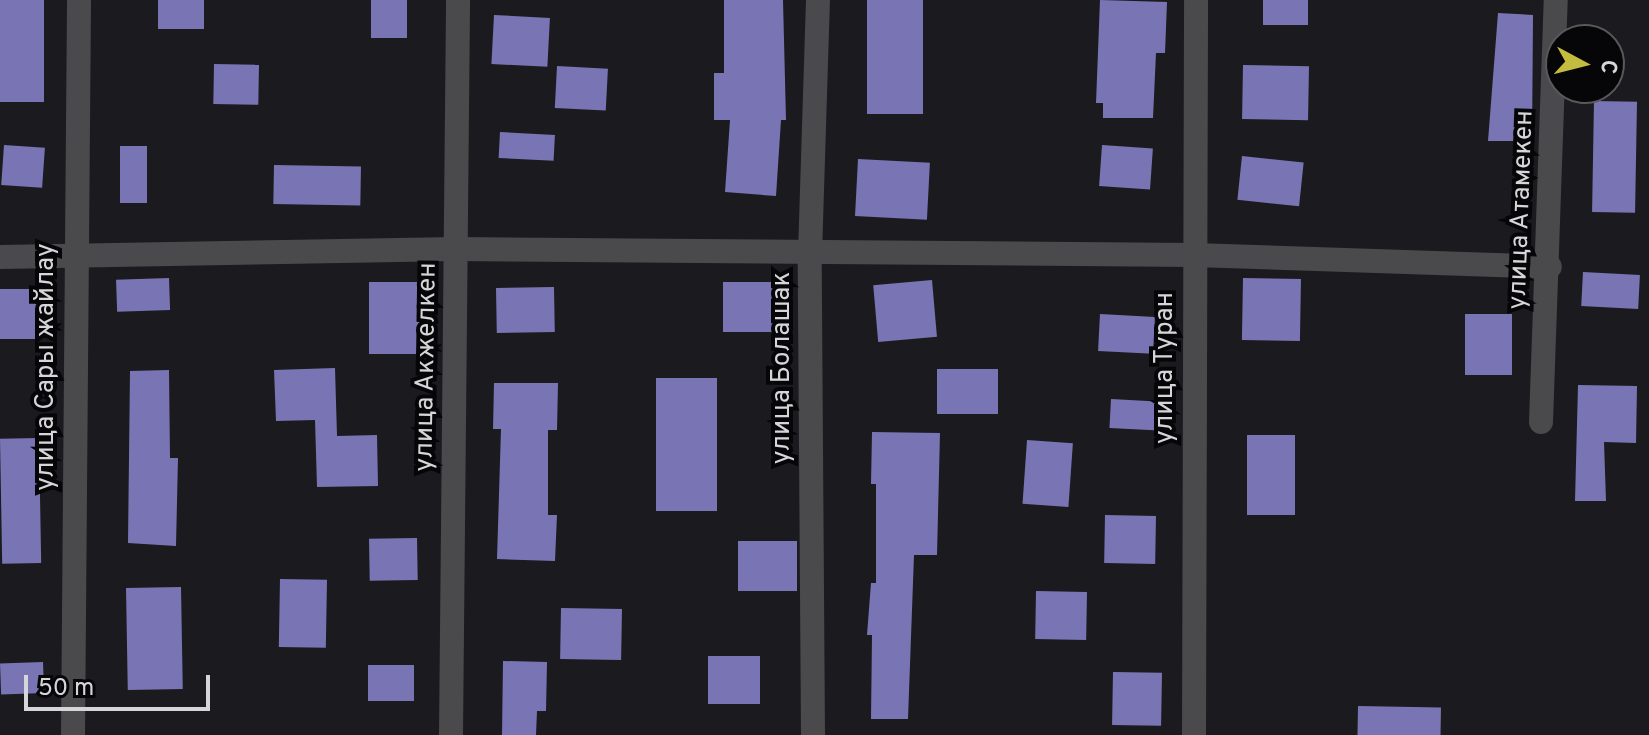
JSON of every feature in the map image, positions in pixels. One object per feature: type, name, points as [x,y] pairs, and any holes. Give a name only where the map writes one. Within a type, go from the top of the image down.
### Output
[{"type":"street","name":"улица Сары жайлау","points":[[73,735],[79,0]]},
{"type":"street","name":"улица Акжелкен","points":[[451,735],[458,0]]},
{"type":"street","name":"улица Болашак","points":[[813,735],[810,254],[818,0]]},
{"type":"street","name":"улица Туран","points":[[1194,735],[1196,0]]},
{"type":"street","name":"улица Атамекен","points":[[1541,422],[1550,267],[1556,0]]},
{"type":"street","points":[[0,257],[456,249],[1194,255],[1550,267]]},
{"type":"building","points":[[0,0],[44,0],[44,102],[0,102]]},
{"type":"building","points":[[158,0],[204,0],[204,29],[158,29]]},
{"type":"building","points":[[371,0],[407,0],[407,38],[371,38]]},
{"type":"building","points":[[724,0],[783,0],[786,120],[781,120],[776,196],[725,192],[730,120],[714,120],[714,73],[724,73]]},
{"type":"building","points":[[867,0],[923,0],[923,114],[867,114]]},
{"type":"building","points":[[1100,0],[1167,2],[1165,53],[1156,53],[1153,118],[1103,118],[1103,103],[1096,103]]},
{"type":"building","points":[[1263,0],[1308,0],[1308,25],[1263,25]]},
{"type":"building","points":[[1498,13],[1533,15],[1532,141],[1488,141]]},
{"type":"building","points":[[494,15],[550,18],[547,67],[491,64]]},
{"type":"building","points":[[214,64],[259,65],[258,105],[213,104]]},
{"type":"building","points":[[1243,65],[1309,66],[1308,120],[1242,119]]},
{"type":"building","points":[[557,66],[608,69],[606,111],[555,108]]},
{"type":"building","points":[[1637,102],[1635,213],[1592,212],[1594,104]]},
{"type":"building","points":[[500,132],[555,135],[554,161],[499,158]]},
{"type":"building","points":[[4,145],[45,148],[42,188],[1,185]]},
{"type":"building","points":[[1102,145],[1153,149],[1150,189],[1099,186]]},
{"type":"building","points":[[120,146],[147,146],[147,203],[120,203]]},
{"type":"building","points":[[1242,156],[1304,162],[1299,206],[1237,200]]},
{"type":"building","points":[[858,159],[930,163],[927,220],[855,216]]},
{"type":"building","points":[[274,165],[361,167],[360,206],[273,204]]},
{"type":"building","points":[[1583,272],[1640,275],[1638,309],[1581,306]]},
{"type":"building","points":[[169,278],[170,310],[117,312],[116,280]]},
{"type":"building","points":[[1243,278],[1301,279],[1300,341],[1242,340]]},
{"type":"building","points":[[932,280],[937,337],[878,342],[873,285]]},
{"type":"building","points":[[369,282],[422,282],[422,354],[369,354]]},
{"type":"building","points":[[723,282],[784,282],[784,332],[723,332]]},
{"type":"building","points":[[554,287],[555,332],[497,333],[496,288]]},
{"type":"building","points":[[0,289],[40,289],[40,339],[0,339]]},
{"type":"building","points":[[1100,314],[1155,317],[1153,354],[1098,351]]},
{"type":"building","points":[[1465,314],[1512,314],[1512,375],[1465,375]]},
{"type":"building","points":[[335,368],[337,436],[377,435],[378,486],[317,487],[315,420],[276,421],[274,370]]},
{"type":"building","points":[[937,369],[998,369],[998,414],[937,414]]},
{"type":"building","points":[[169,370],[170,458],[178,458],[176,546],[128,543],[130,371]]},
{"type":"building","points":[[656,378],[717,378],[717,511],[656,511]]},
{"type":"building","points":[[494,383],[558,383],[557,430],[548,430],[548,515],[557,515],[555,561],[497,559],[501,429],[493,429]]},
{"type":"building","points":[[1578,385],[1637,386],[1636,443],[1604,442],[1606,501],[1575,501]]},
{"type":"building","points":[[1111,399],[1166,402],[1164,431],[1109,428]]},
{"type":"building","points":[[872,432],[940,433],[937,555],[914,555],[908,719],[871,719],[872,635],[867,635],[871,583],[876,583],[876,484],[871,484]]},
{"type":"building","points":[[1247,435],[1295,435],[1295,515],[1247,515]]},
{"type":"building","points":[[39,438],[41,563],[2,564],[0,439]]},
{"type":"building","points":[[1027,440],[1073,443],[1068,507],[1023,504]]},
{"type":"building","points":[[1105,515],[1156,516],[1155,564],[1104,563]]},
{"type":"building","points":[[417,538],[418,580],[370,581],[369,539]]},
{"type":"building","points":[[738,541],[797,541],[797,591],[738,591]]},
{"type":"building","points":[[280,579],[327,580],[326,648],[279,647]]},
{"type":"building","points":[[181,587],[183,689],[128,690],[126,588]]},
{"type":"building","points":[[1036,591],[1087,592],[1086,640],[1035,639]]},
{"type":"building","points":[[561,608],[622,609],[621,660],[560,659]]},
{"type":"building","points":[[708,656],[760,656],[760,704],[708,704]]},
{"type":"building","points":[[503,661],[547,662],[546,711],[537,711],[536,735],[502,735]]},
{"type":"building","points":[[43,662],[44,693],[1,694],[0,664]]},
{"type":"building","points":[[368,665],[414,665],[414,701],[368,701]]},
{"type":"building","points":[[1113,672],[1162,673],[1161,726],[1112,725]]},
{"type":"building","points":[[1358,706],[1441,707],[1441,735],[1357,735]]}]
